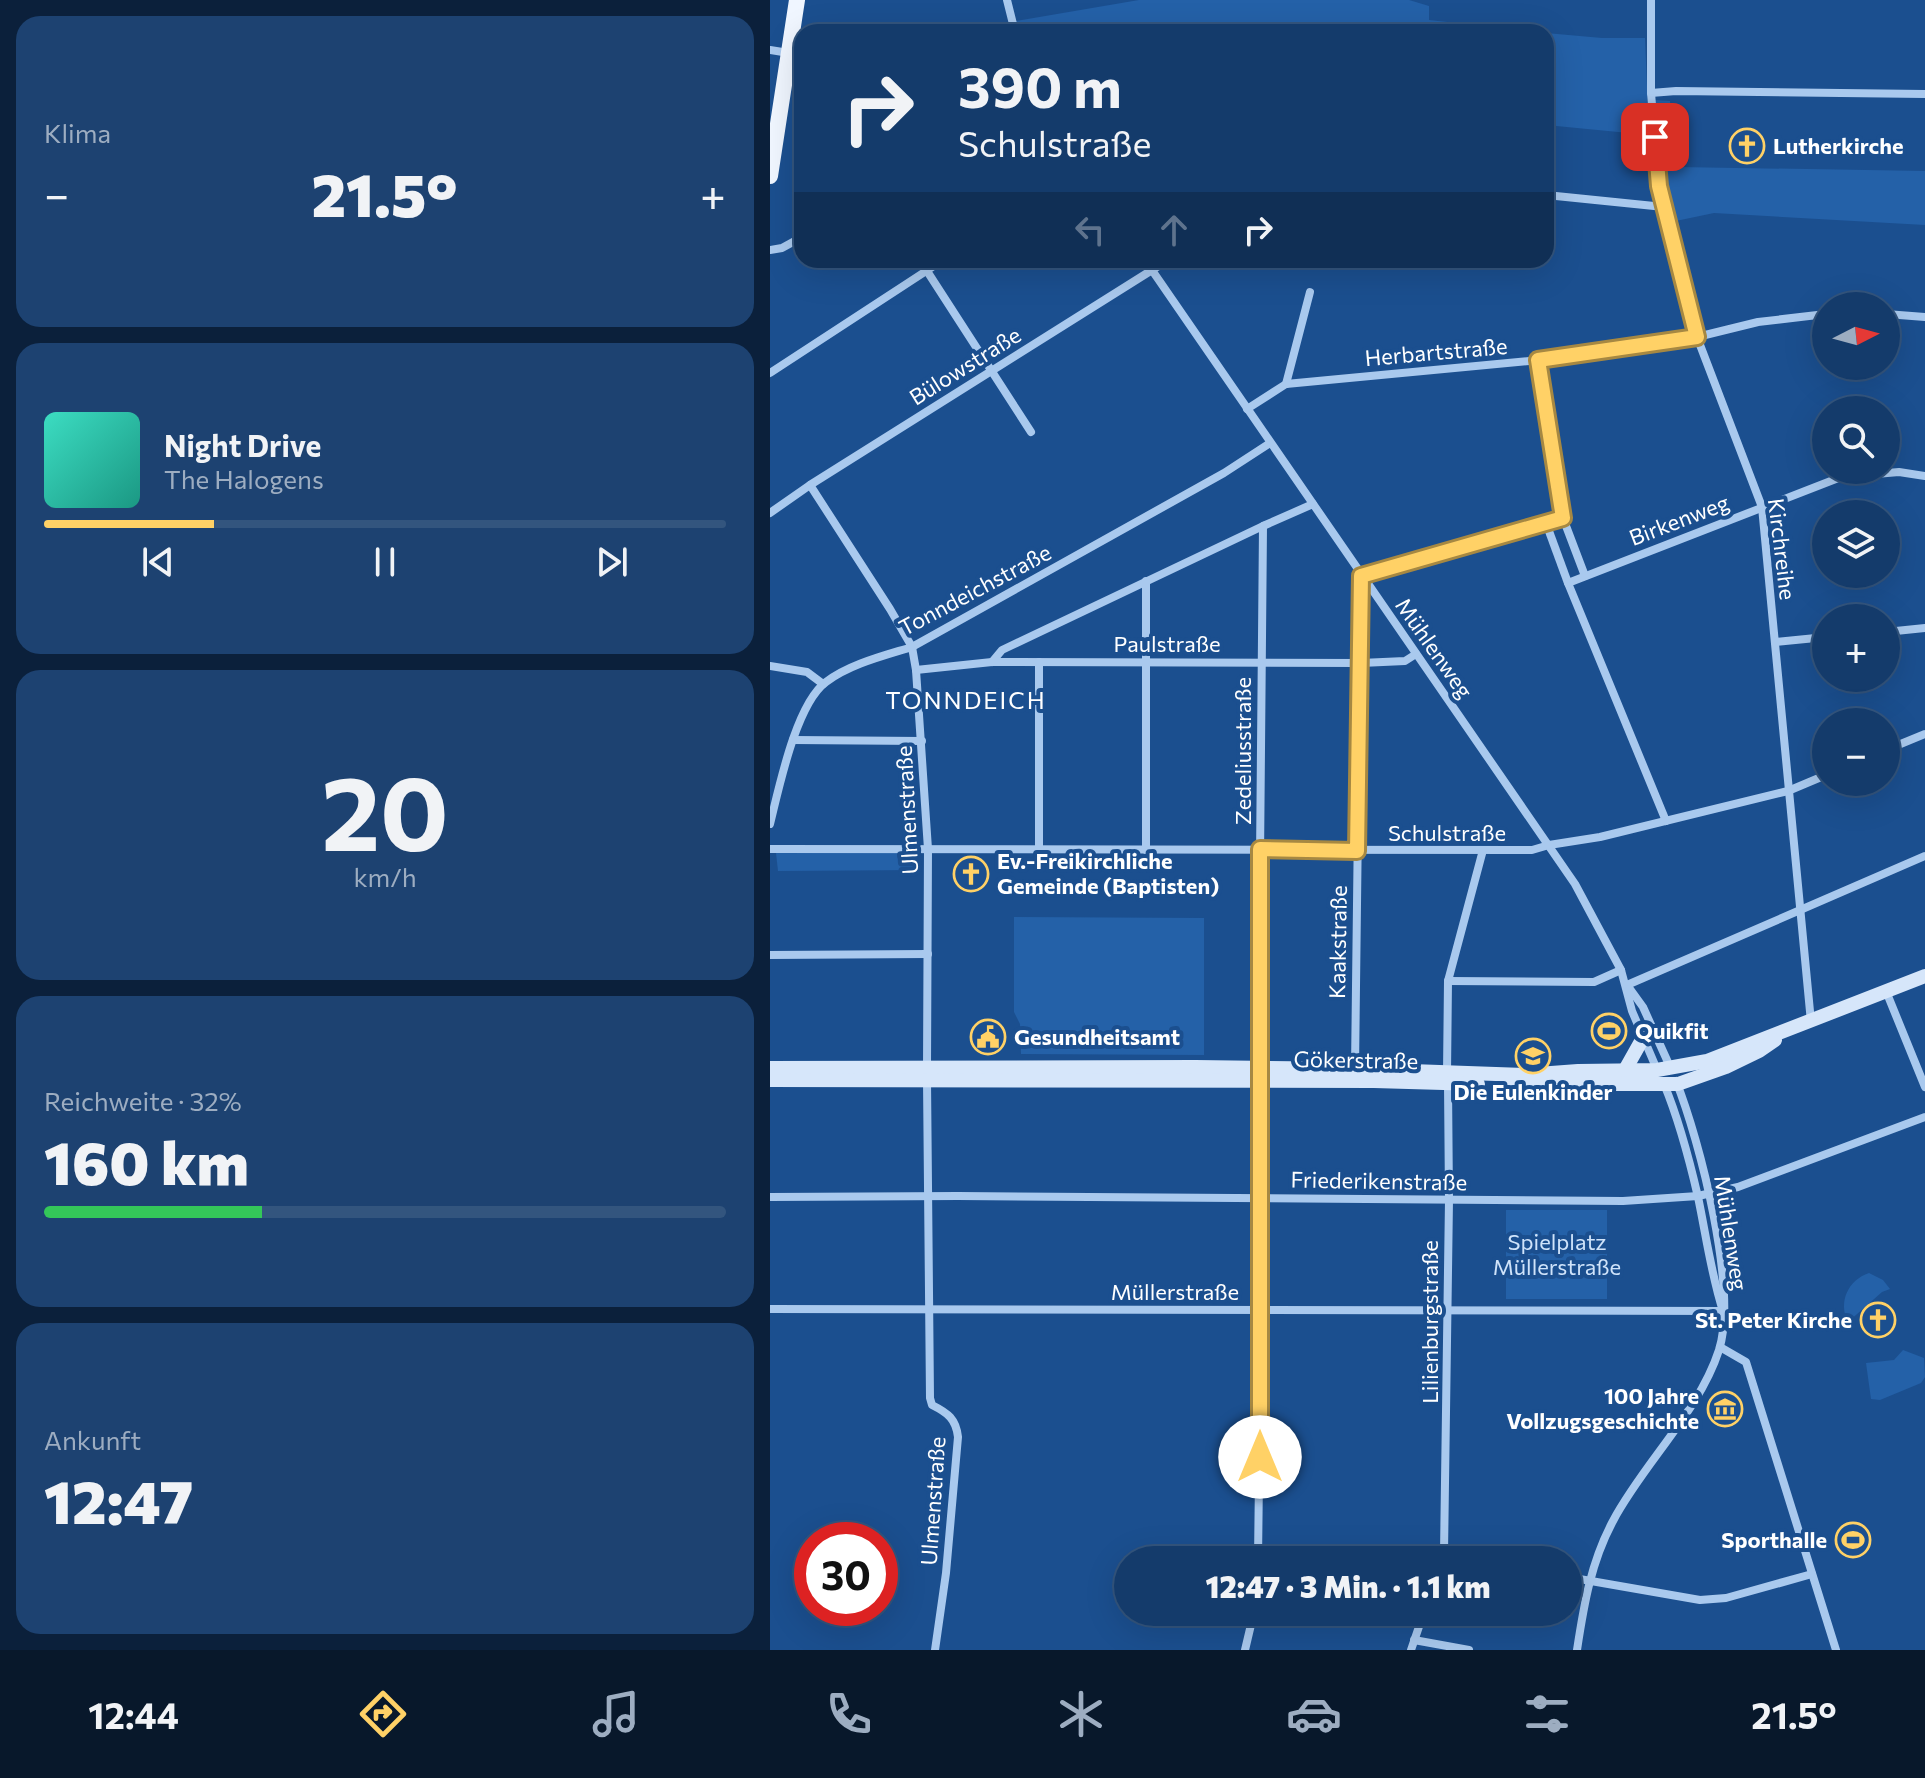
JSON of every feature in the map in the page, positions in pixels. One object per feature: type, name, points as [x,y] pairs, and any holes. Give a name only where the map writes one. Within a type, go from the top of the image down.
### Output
[{"type":"main road","points":[[770,176],[797,0]]},
{"type":"main road","name":"Gökerstraße","points":[[770,1068],[927,1074],[1258,1074],[1671,1085],[1726,1067],[1759,1051],[1810,1017],[1925,976]]},
{"type":"main road","name":"Gökerstraße","points":[[1258,1074],[1355,1069],[1447,1079],[1664,1069],[1702,1063],[1785,1032]]},
{"type":"main road","points":[[1625,1070],[1643,1038]]},
{"type":"main road","name":"Gökerstraße","points":[[770,1080],[927,1074]]},
{"type":"street","points":[[1007,0],[1013,24]]},
{"type":"street","name":"Kirchreihe","points":[[1651,0],[1651,93],[1659,186],[1697,337],[1762,507],[1810,1017]]},
{"type":"street","points":[[770,50],[789,53]]},
{"type":"street","points":[[1651,93],[1925,94]]},
{"type":"street","points":[[1554,196],[1664,207]]},
{"type":"street","points":[[770,250],[794,241]]},
{"type":"street","points":[[770,373],[931,268]]},
{"type":"street","name":"Bülowstraße","points":[[770,513],[781,503],[1155,268]]},
{"type":"street","name":"Mühlenweg","points":[[1152,270],[1590,908],[1621,970],[1643,1038],[1671,1085],[1723,1311]]},
{"type":"street","points":[[927,271],[1031,432]]},
{"type":"street","points":[[1286,384],[1310,292]]},
{"type":"street","points":[[1900,315],[1925,317]]},
{"type":"street","name":"Herbartstraße","points":[[1247,409],[1286,384],[1538,360],[1697,337],[1758,322],[1812,316]]},
{"type":"street","points":[[1538,360],[1563,518],[1585,576]]},
{"type":"street","name":"Tonndeichstraße","points":[[823,684],[875,658],[912,647],[1217,477],[1270,443]]},
{"type":"street","name":"Birkenweg","points":[[1568,583],[1841,477],[1899,472],[1925,476]]},
{"type":"street","name":"Ulmenstraße","points":[[810,485],[912,647],[916,670],[928,849],[930,1398],[932,1405],[951,1416],[956,1423],[958,1437],[946,1573],[935,1650]]},
{"type":"street","name":"Bülowstraße","points":[[770,506],[781,503]]},
{"type":"street","points":[[992,662],[1002,650],[1313,504]]},
{"type":"street","points":[[1361,576],[1563,518]]},
{"type":"street","points":[[1546,523],[1666,821]]},
{"type":"street","name":"Zedeliusstraße","points":[[1259,1546],[1261,1197],[1258,1074],[1263,526]]},
{"type":"street","name":"Kaakstraße","points":[[1355,1069],[1361,576]]},
{"type":"street","points":[[1146,581],[1146,850]]},
{"type":"street","points":[[1900,631],[1925,628]]},
{"type":"street","points":[[1775,642],[1812,638]]},
{"type":"street","name":"Paulstraße","points":[[916,670],[992,662],[1361,663],[1405,661],[1416,654]]},
{"type":"street","points":[[1039,662],[1039,851]]},
{"type":"street","points":[[770,666],[807,672],[823,684],[809,703],[793,740],[770,824]]},
{"type":"street","points":[[1900,744],[1925,734]]},
{"type":"street","points":[[793,740],[922,741]]},
{"type":"street","name":"Schulstraße","points":[[770,849],[1532,850],[1600,837],[1788,791],[1812,781]]},
{"type":"street","name":"Lilienburgstraße","points":[[1443,1546],[1449,1200],[1448,981],[1483,850]]},
{"type":"street","points":[[1627,985],[1925,856]]},
{"type":"street","points":[[770,955],[928,954]]},
{"type":"street","points":[[1448,981],[1594,982],[1621,970]]},
{"type":"street","name":"Mühlenweg","points":[[1577,1650],[1596,1557],[1613,1520],[1691,1404],[1715,1360],[1720,1347],[1723,1311],[1724,1285],[1709,1195],[1688,1113],[1664,1069],[1643,1007],[1627,985]]},
{"type":"street","points":[[1886,991],[1925,1087]]},
{"type":"street","name":"Friederikenstraße","points":[[770,1197],[1261,1197],[1580,1203],[1698,1196],[1738,1187],[1925,1117]]},
{"type":"street","name":"Müllerstraße","points":[[770,1309],[1723,1311]]},
{"type":"street","points":[[1720,1347],[1746,1362],[1836,1650]]},
{"type":"street","points":[[1582,1579],[1700,1600],[1726,1598],[1812,1574]]},
{"type":"street","points":[[1245,1650],[1251,1626]]},
{"type":"street","points":[[1411,1650],[1419,1626]]},
{"type":"street","points":[[1414,1640],[1469,1650]]},
{"type":"green space","points":[[1139,0],[1409,0],[1429,6],[1429,20],[1466,24],[1017,24],[1016,21]]},
{"type":"green space","points":[[1554,34],[1645,38],[1649,135],[1554,126]]},
{"type":"green space","points":[[1654,100],[1670,101],[1678,167],[1925,171],[1925,225],[1714,213],[1671,222],[1663,185]]},
{"type":"green space","points":[[776,853],[920,853],[919,870],[778,871]]},
{"type":"green space","points":[[1014,917],[1204,918],[1204,1055],[1021,1054],[1020,1024],[1014,1012]]},
{"type":"green space","name":"Spielplatz Müllerstraße","points":[[1506,1210],[1607,1210],[1607,1299],[1506,1299]]},
{"type":"green space","points":[[1869,1273],[1883,1280],[1890,1289],[1882,1292],[1848,1322],[1844,1307],[1850,1286]]},
{"type":"green space","points":[[1903,1350],[1924,1358],[1925,1377],[1921,1383],[1880,1400],[1871,1399],[1866,1363],[1894,1360]]},
{"type":"place","name":"Lutherkirche","points":[[1747,146]]},
{"type":"place","name":"Ev.-Freikirchliche Gemeinde (Baptisten)","points":[[971,874]]},
{"type":"place","name":"Quikfit","points":[[1609,1031]]},
{"type":"place","name":"Gesundheitsamt","points":[[988,1037]]},
{"type":"place","name":"Die Eulenkinder","points":[[1533,1056]]},
{"type":"place","name":"St. Peter Kirche","points":[[1878,1320]]},
{"type":"place","name":"100 Jahre Vollzugsgeschichte","points":[[1725,1409]]},
{"type":"place","name":"Sporthalle","points":[[1853,1540]]},
{"type":"district","name":"TONNDEICH","points":[[966,701]]},
{"type":"route","points":[[1260,1457],[1260,849],[1357,851],[1361,576],[1563,518],[1538,360],[1697,337],[1659,186],[1655,137]]}]
